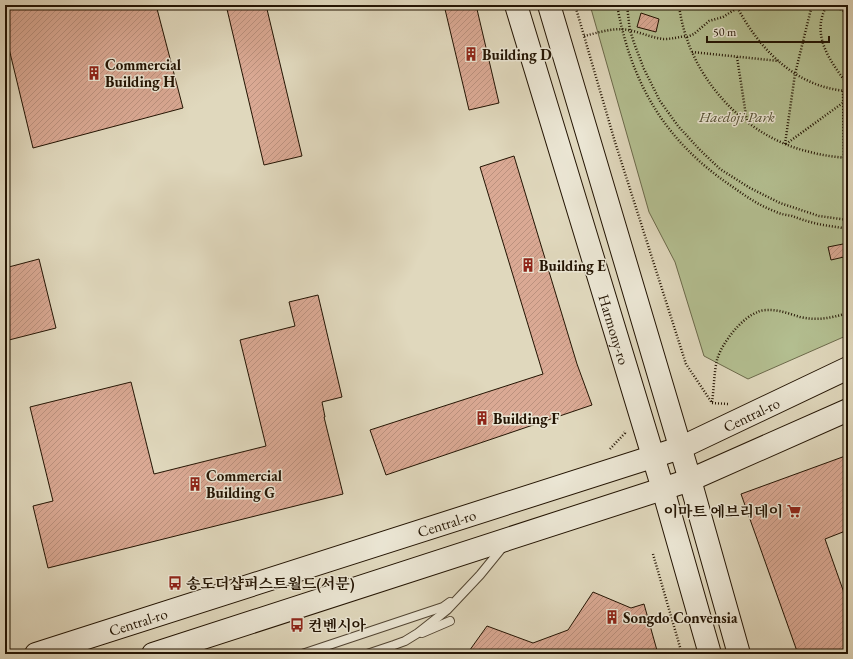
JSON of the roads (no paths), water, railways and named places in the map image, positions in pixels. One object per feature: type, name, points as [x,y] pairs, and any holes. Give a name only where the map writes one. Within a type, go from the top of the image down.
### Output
[{"type":"main road","name":"Harmony-ro","points":[[516,5],[663,489],[710,654]]},
{"type":"main road","name":"Harmony-ro","points":[[549,5],[690,480],[739,654]]},
{"type":"main road","name":"Central-ro","points":[[36,654],[680,448],[848,368]]},
{"type":"main road","points":[[153,654],[690,480],[848,410]]},
{"type":"lane","points":[[405,641],[418,633],[447,610],[480,575],[499,550],[513,537]]},
{"type":"lane","points":[[302,654],[443,607],[461,595]]},
{"type":"lane","points":[[367,654],[405,641],[450,621]]},
{"type":"place","name":"Building D","points":[[471,54]]},
{"type":"place","name":"Commercial Building H","points":[[94,73]]},
{"type":"place","name":"Building E","points":[[528,265]]},
{"type":"place","name":"Building F","points":[[482,418]]},
{"type":"place","name":"Commercial Building G","points":[[195,484]]},
{"type":"place","name":"이마트 에브리데이","points":[[794,511]]},
{"type":"place","name":"송도더샵퍼스트월드(서문)","points":[[175,583]]},
{"type":"place","name":"Songdo Convensia","points":[[612,617]]},
{"type":"place","name":"컨벤시아","points":[[297,625]]},
{"type":"park label","name":"Haedoji Park","points":[[737,116]]}]
